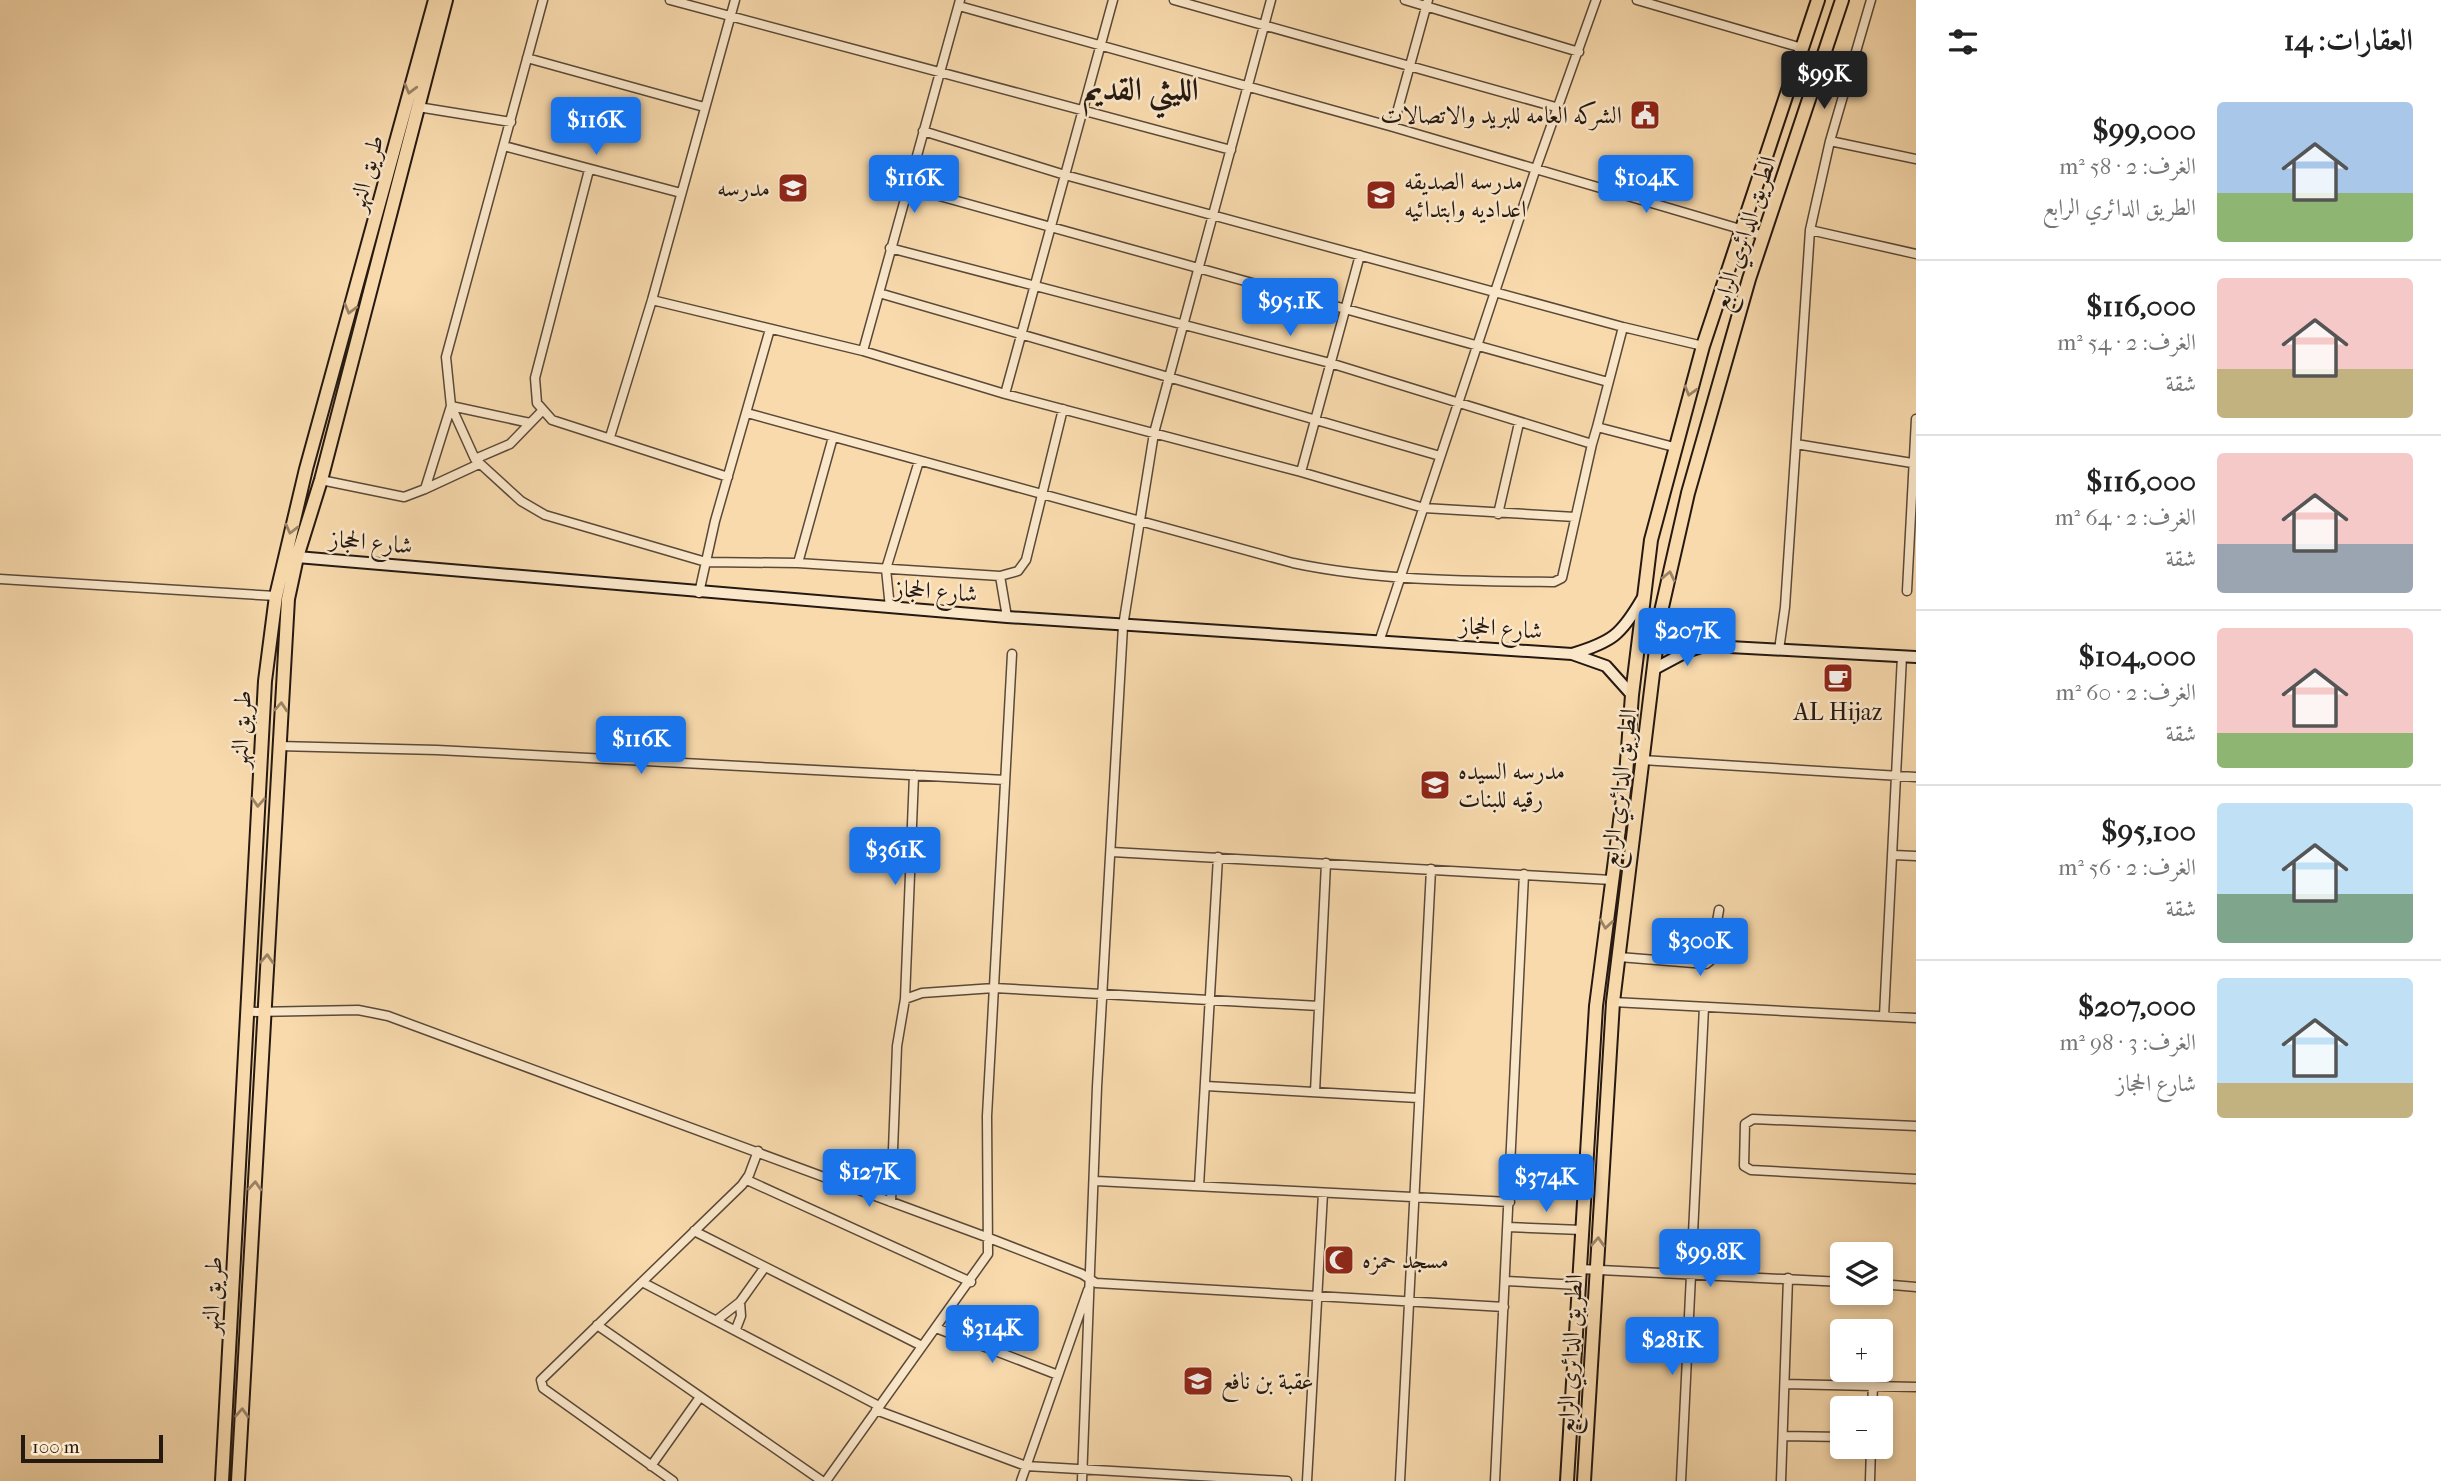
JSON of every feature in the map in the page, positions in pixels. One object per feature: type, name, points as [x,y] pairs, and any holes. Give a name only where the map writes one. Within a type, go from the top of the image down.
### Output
[{"type":"main road","name":"طريق النهر","points":[[222,1481],[265,681],[276,596],[306,469],[435,0]]},
{"type":"main road","name":"طريق النهر","points":[[238,1481],[288,599],[446,0]]},
{"type":"main road","name":"الطريق الدائري الرابع","points":[[1567,1481],[1596,1006],[1626,775],[1642,599],[1651,540],[1703,346],[1818,0]]},
{"type":"main road","name":"الطريق الدائري الرابع","points":[[1584,1481],[1612,1002],[1656,668],[1659,622],[1688,493],[1764,236],[1842,0]]},
{"type":"main road","name":"شارع الحجاز","points":[[297,557],[699,593],[1123,626],[1572,654],[1606,666],[1632,695]]},
{"type":"main road","name":"شارع الحجاز","points":[[1572,654],[1607,643],[1625,625],[1642,599]]},
{"type":"main road","points":[[1659,622],[1676,639],[1711,646],[1916,657]]},
{"type":"main road","points":[[1656,668],[1686,652],[1711,646]]},
{"type":"street","points":[[543,0],[448,341],[446,376],[451,406],[477,461],[521,501],[545,515],[706,562],[798,563],[1000,576],[1012,574],[1023,566],[1063,409]]},
{"type":"street","points":[[670,0],[1231,150]]},
{"type":"street","points":[[610,437],[652,300],[734,0]]},
{"type":"street","points":[[1005,394],[1102,45],[1112,0]]},
{"type":"street","points":[[1174,0],[1559,108]]},
{"type":"street","points":[[1082,1481],[1103,996],[1123,626],[1154,433],[1271,0]]},
{"type":"street","points":[[1405,0],[1427,3],[1579,52]]},
{"type":"street","points":[[1379,642],[1535,171],[1596,0]]},
{"type":"street","points":[[1637,0],[1802,48]]},
{"type":"street","points":[[1779,650],[1810,230],[1830,141],[1871,0]]},
{"type":"street","points":[[863,351],[959,3],[1764,236]]},
{"type":"street","points":[[1393,127],[1427,3]]},
{"type":"street","points":[[527,58],[704,107]]},
{"type":"street","points":[[418,107],[511,122]]},
{"type":"street","points":[[923,131],[1065,175],[1623,327],[1703,346]]},
{"type":"street","points":[[1830,141],[1916,159]]},
{"type":"street","points":[[503,146],[681,193]]},
{"type":"street","points":[[589,170],[536,378],[534,391],[542,411],[552,420],[728,477]]},
{"type":"street","points":[[907,187],[1608,382]]},
{"type":"street","points":[[1810,230],[1916,254]]},
{"type":"street","points":[[890,248],[1330,363],[1519,423],[1592,443]]},
{"type":"street","points":[[1301,472],[1360,255]]},
{"type":"street","points":[[878,293],[1169,375],[1440,456]]},
{"type":"street","points":[[652,300],[863,351],[1005,394],[1301,472],[1424,508],[1575,517]]},
{"type":"street","points":[[747,413],[1139,522],[1328,571],[1554,582],[1562,578],[1592,443],[1623,327]]},
{"type":"street","points":[[699,593],[728,477],[770,330]]},
{"type":"street","points":[[425,489],[451,406]]},
{"type":"street","points":[[451,406],[530,423]]},
{"type":"street","points":[[321,480],[404,497],[415,495],[510,444],[542,411]]},
{"type":"street","points":[[1907,591],[1913,551],[1912,463],[1916,419]]},
{"type":"street","points":[[1498,514],[1519,423]]},
{"type":"street","points":[[1597,427],[1674,447]]},
{"type":"street","points":[[798,563],[833,437]]},
{"type":"street","points":[[1796,444],[1912,463]]},
{"type":"street","points":[[890,608],[886,569],[919,461]]},
{"type":"street","points":[[1000,576],[1007,617]]},
{"type":"street","points":[[0,579],[276,596]]},
{"type":"street","points":[[597,1325],[824,1481],[984,1263],[989,1238],[986,1219],[987,1115],[1012,654]]},
{"type":"street","points":[[1884,1016],[1902,656]]},
{"type":"street","points":[[278,746],[438,750],[1005,780]]},
{"type":"street","points":[[1643,760],[1916,778]]},
{"type":"street","points":[[891,1202],[897,1046],[905,999],[914,775]]},
{"type":"street","points":[[1112,852],[1612,880]]},
{"type":"street","points":[[1893,855],[1916,856]]},
{"type":"street","points":[[1199,1186],[1218,857]]},
{"type":"street","points":[[1315,1091],[1326,863]]},
{"type":"street","points":[[1400,1481],[1431,869]]},
{"type":"street","points":[[1495,1481],[1524,874]]},
{"type":"street","points":[[1619,957],[1706,964],[1710,961],[1719,910]]},
{"type":"street","points":[[905,999],[922,993],[994,988],[1318,1006]]},
{"type":"street","points":[[1612,1002],[1916,1018]]},
{"type":"street","points":[[1681,1481],[1704,1007]]},
{"type":"street","points":[[248,1012],[358,1010],[388,1016],[989,1238],[1102,1285],[1504,1307]]},
{"type":"street","points":[[1206,1086],[1418,1098]]},
{"type":"street","points":[[1916,1126],[1753,1119],[1745,1124],[1742,1158],[1744,1166],[1751,1170],[1916,1179]]},
{"type":"street","points":[[673,1481],[541,1386],[543,1377],[747,1180],[758,1151]]},
{"type":"street","points":[[747,1180],[971,1282]]},
{"type":"street","points":[[1096,1181],[1510,1202]]},
{"type":"street","points":[[1307,1481],[1323,1193]]},
{"type":"street","points":[[1508,1227],[1582,1230]]},
{"type":"street","points":[[694,1231],[922,1346]]},
{"type":"street","points":[[717,1320],[740,1302],[765,1267]]},
{"type":"street","points":[[1580,1269],[1830,1281]]},
{"type":"street","points":[[1782,1481],[1788,1278]]},
{"type":"street","points":[[1021,1481],[1091,1280]]},
{"type":"street","points":[[1506,1280],[1579,1285]]},
{"type":"street","points":[[642,1282],[736,1329],[877,1408],[1026,1466],[1287,1481]]},
{"type":"street","points":[[1893,1285],[1916,1287]]},
{"type":"street","points":[[736,1329],[741,1316],[740,1302]]},
{"type":"street","points":[[936,1328],[1058,1375]]},
{"type":"street","points":[[1785,1384],[1916,1387]]},
{"type":"street","points":[[1873,1386],[1873,1396]]},
{"type":"street","points":[[651,1465],[700,1397]]},
{"type":"street","points":[[1783,1436],[1830,1437]]},
{"type":"street","points":[[1870,1481],[1871,1459]]},
{"type":"place","name":"الشركه العامه للبريد والاتصالات","points":[[1645,115]]},
{"type":"place","name":"مدرسه","points":[[793,188]]},
{"type":"place","name":"مدرسه الصديقه اعداديه وابتدائيه","points":[[1381,195]]},
{"type":"place","name":"AL Hijaz","points":[[1838,678]]},
{"type":"place","name":"مدرسه السيده رقيه للبنات","points":[[1435,785]]},
{"type":"place","name":"مسجد حمزه","points":[[1339,1260]]},
{"type":"place","name":"عقبة بن نافع","points":[[1198,1381]]},
{"type":"district","name":"الليثي القديم","points":[[1141,89]]}]
